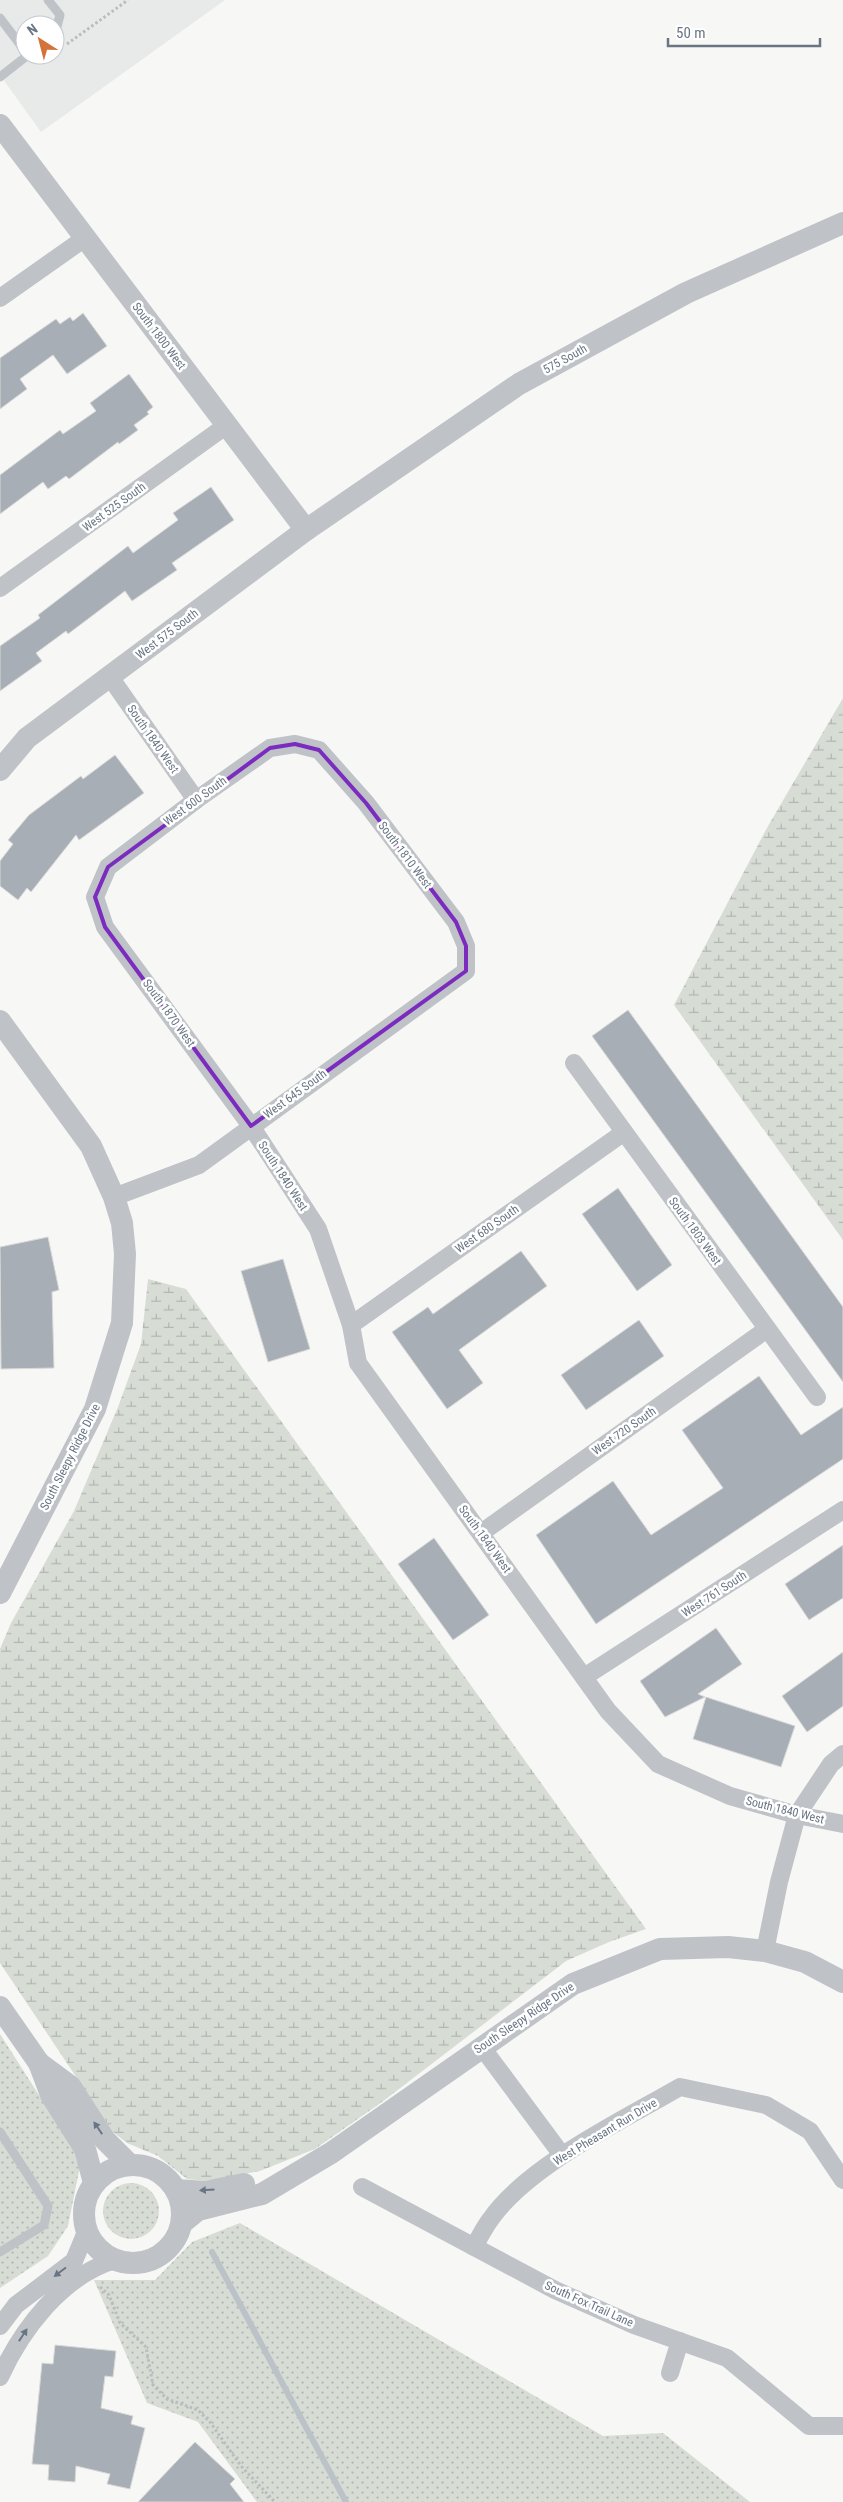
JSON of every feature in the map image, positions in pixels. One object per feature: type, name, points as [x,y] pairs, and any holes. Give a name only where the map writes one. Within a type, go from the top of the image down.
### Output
[{"type":"street","name":"South 1800 West","points":[[6,133],[306,530]]},
{"type":"street","name":"575 South","points":[[306,530],[519,384],[686,293],[843,223]]},
{"type":"street","points":[[0,298],[84,238]]},
{"type":"street","name":"West 525 South","points":[[0,588],[227,425]]},
{"type":"street","name":"West 575 South","points":[[0,770],[27,738],[306,530]]},
{"type":"street","name":"South 1840 West","points":[[110,677],[196,800]]},
{"type":"street","name":"West 575 South","points":[[0,747],[27,738]]},
{"type":"street","name":"West 600 South","points":[[95,897],[108,867],[196,800],[270,748],[295,744],[319,750]]},
{"type":"street","name":"South 1810 West","points":[[319,750],[366,803],[456,922],[466,946],[466,971]]},
{"type":"street","name":"South 1870 West","points":[[95,897],[106,927],[251,1126]]},
{"type":"street","name":"West 645 South","points":[[114,1197],[199,1165],[466,971]]},
{"type":"street","name":"South Sleepy Ridge Drive","points":[[0,1021],[92,1146],[114,1197],[122,1222],[125,1254],[122,1323],[95,1409],[0,1593]]},
{"type":"street","name":"South 1803 West","points":[[574,1063],[817,1398]]},
{"type":"street","name":"South 1840 West","points":[[251,1126],[318,1229],[351,1325],[358,1362],[608,1711],[658,1764],[730,1796],[796,1815],[843,1824]]},
{"type":"street","name":"West 680 South","points":[[351,1325],[623,1133]]},
{"type":"street","name":"West 720 South","points":[[481,1533],[767,1330]]},
{"type":"street","name":"West 761 South","points":[[584,1677],[843,1510]]},
{"type":"street","points":[[765,1951],[779,1882],[796,1815],[831,1764],[843,1754]]},
{"type":"street","name":"South Sleepy Ridge Drive","points":[[182,2223],[198,2210],[262,2194],[289,2176],[331,2153],[481,2046],[573,1984],[660,1949],[728,1947],[765,1951],[805,1962],[843,1982]]},
{"type":"street","points":[[3,2018],[39,2063],[70,2086],[105,2140],[130,2164]]},
{"type":"street","points":[[481,2046],[562,2156]]},
{"type":"street","points":[[39,2063],[51,2095],[85,2149],[94,2183]]},
{"type":"street","name":"West Pheasant Run Drive","points":[[474,2247],[490,2219],[515,2192],[562,2156],[680,2087],[766,2105],[810,2131],[843,2180]]},
{"type":"street","points":[[130,2164],[147,2167],[163,2174],[176,2190],[182,2209],[182,2223],[176,2239],[165,2253],[154,2260],[138,2264],[120,2263],[104,2256],[86,2232],[82,2215],[86,2198],[94,2183],[107,2172],[130,2164]]},
{"type":"street","name":"South Sleepy Ridge Drive","points":[[176,2190],[206,2192],[289,2176]]},
{"type":"street","name":"South Fox Trail Lane","points":[[362,2187],[555,2290],[634,2325],[727,2358],[809,2426],[843,2426]]},
{"type":"street","points":[[0,2326],[16,2305],[74,2261],[86,2232]]},
{"type":"street","points":[[0,2378],[10,2354],[31,2322],[85,2272],[115,2260]]},
{"type":"street","points":[[670,2373],[680,2341]]},
{"type":"lane","points":[[48,0],[60,15]]},
{"type":"lane","points":[[0,18],[15,38]]},
{"type":"lane","points":[[0,77],[15,65]]},
{"type":"lane","points":[[0,2132],[48,2206],[44,2225],[0,2252]]},
{"type":"path","points":[[67,44],[128,0]]},
{"type":"path","points":[[85,2272],[109,2295],[120,2323],[146,2347],[153,2385],[167,2399],[198,2410],[210,2422],[241,2466],[275,2502]]},
{"type":"highlighted area","points":[[295,744],[319,750],[366,803],[456,922],[466,946],[466,971],[251,1126],[105,927],[95,897],[108,867],[270,748]]},
{"type":"shaded area","points":[[0,0],[225,0],[41,132],[0,75]]},
{"type":"green space","points":[[843,698],[843,1240],[674,1005],[768,826]]},
{"type":"green space","points":[[148,1279],[186,1289],[646,1929],[609,1942],[566,1961],[382,2102],[315,2149],[260,2171],[207,2181],[187,2179],[158,2156],[127,2143],[113,2132],[0,1963],[0,1649],[11,1623],[74,1511],[118,1407],[141,1344]]},
{"type":"green space","points":[[0,2034],[81,2161],[68,2226],[48,2256],[0,2288]]},
{"type":"green space","points":[[126,2183],[136,2183],[151,2191],[157,2200],[159,2211],[157,2222],[151,2231],[136,2239],[126,2239],[115,2234],[108,2227],[103,2216],[103,2206],[108,2195],[115,2188]]},
{"type":"green space","points":[[240,2223],[603,2436],[663,2433],[750,2502],[257,2502],[198,2422],[147,2403],[94,2280],[155,2280],[192,2242]]},
{"type":"building","points":[[83,313],[107,346],[67,374],[53,355],[20,379],[27,389],[0,409],[0,358],[56,319],[60,324],[70,317],[73,321]]},
{"type":"building","points":[[129,374],[153,407],[147,412],[149,414],[134,425],[138,430],[119,444],[118,442],[69,479],[66,476],[48,489],[43,482],[0,514],[0,475],[60,430],[63,434],[96,411],[90,403]]},
{"type":"building","points":[[211,487],[234,520],[172,563],[177,570],[132,601],[125,591],[68,634],[66,631],[36,653],[42,661],[0,691],[0,646],[40,618],[38,615],[128,546],[133,553],[178,520],[173,513]]},
{"type":"building","points":[[115,755],[144,793],[79,840],[76,835],[31,892],[27,888],[18,900],[0,886],[0,861],[13,844],[8,840],[29,815],[81,776],[83,779]]},
{"type":"building","points":[[628,1010],[843,1307],[843,1382],[592,1036]]},
{"type":"building","points":[[618,1188],[672,1265],[637,1291],[582,1214]]},
{"type":"building","points":[[48,1237],[59,1290],[52,1292],[54,1368],[1,1369],[0,1247]]},
{"type":"building","points":[[521,1251],[547,1286],[459,1350],[483,1383],[447,1409],[392,1332],[428,1307],[433,1314]]},
{"type":"building","points":[[283,1259],[310,1349],[268,1362],[241,1271]]},
{"type":"building","points":[[639,1320],[664,1356],[586,1410],[561,1375]]},
{"type":"building","points":[[759,1376],[801,1435],[843,1407],[843,1459],[596,1624],[536,1535],[613,1481],[651,1535],[723,1488],[682,1430]]},
{"type":"building","points":[[434,1538],[489,1615],[453,1640],[398,1564]]},
{"type":"building","points":[[843,1545],[843,1598],[809,1620],[785,1584]]},
{"type":"building","points":[[716,1628],[742,1664],[698,1694],[705,1697],[665,1717],[640,1681]]},
{"type":"building","points":[[843,1652],[843,1706],[807,1732],[782,1696]]},
{"type":"building","points":[[706,1697],[795,1726],[781,1767],[693,1739]]},
{"type":"building","points":[[55,2345],[116,2351],[113,2377],[105,2376],[101,2408],[133,2416],[131,2424],[145,2428],[130,2489],[107,2484],[110,2474],[76,2466],[75,2482],[48,2480],[49,2465],[32,2464],[42,2363],[53,2364]]},
{"type":"building","points":[[195,2442],[235,2479],[230,2484],[244,2502],[138,2502]]},
{"type":"waterway","points":[[212,2252],[346,2502]]}]
